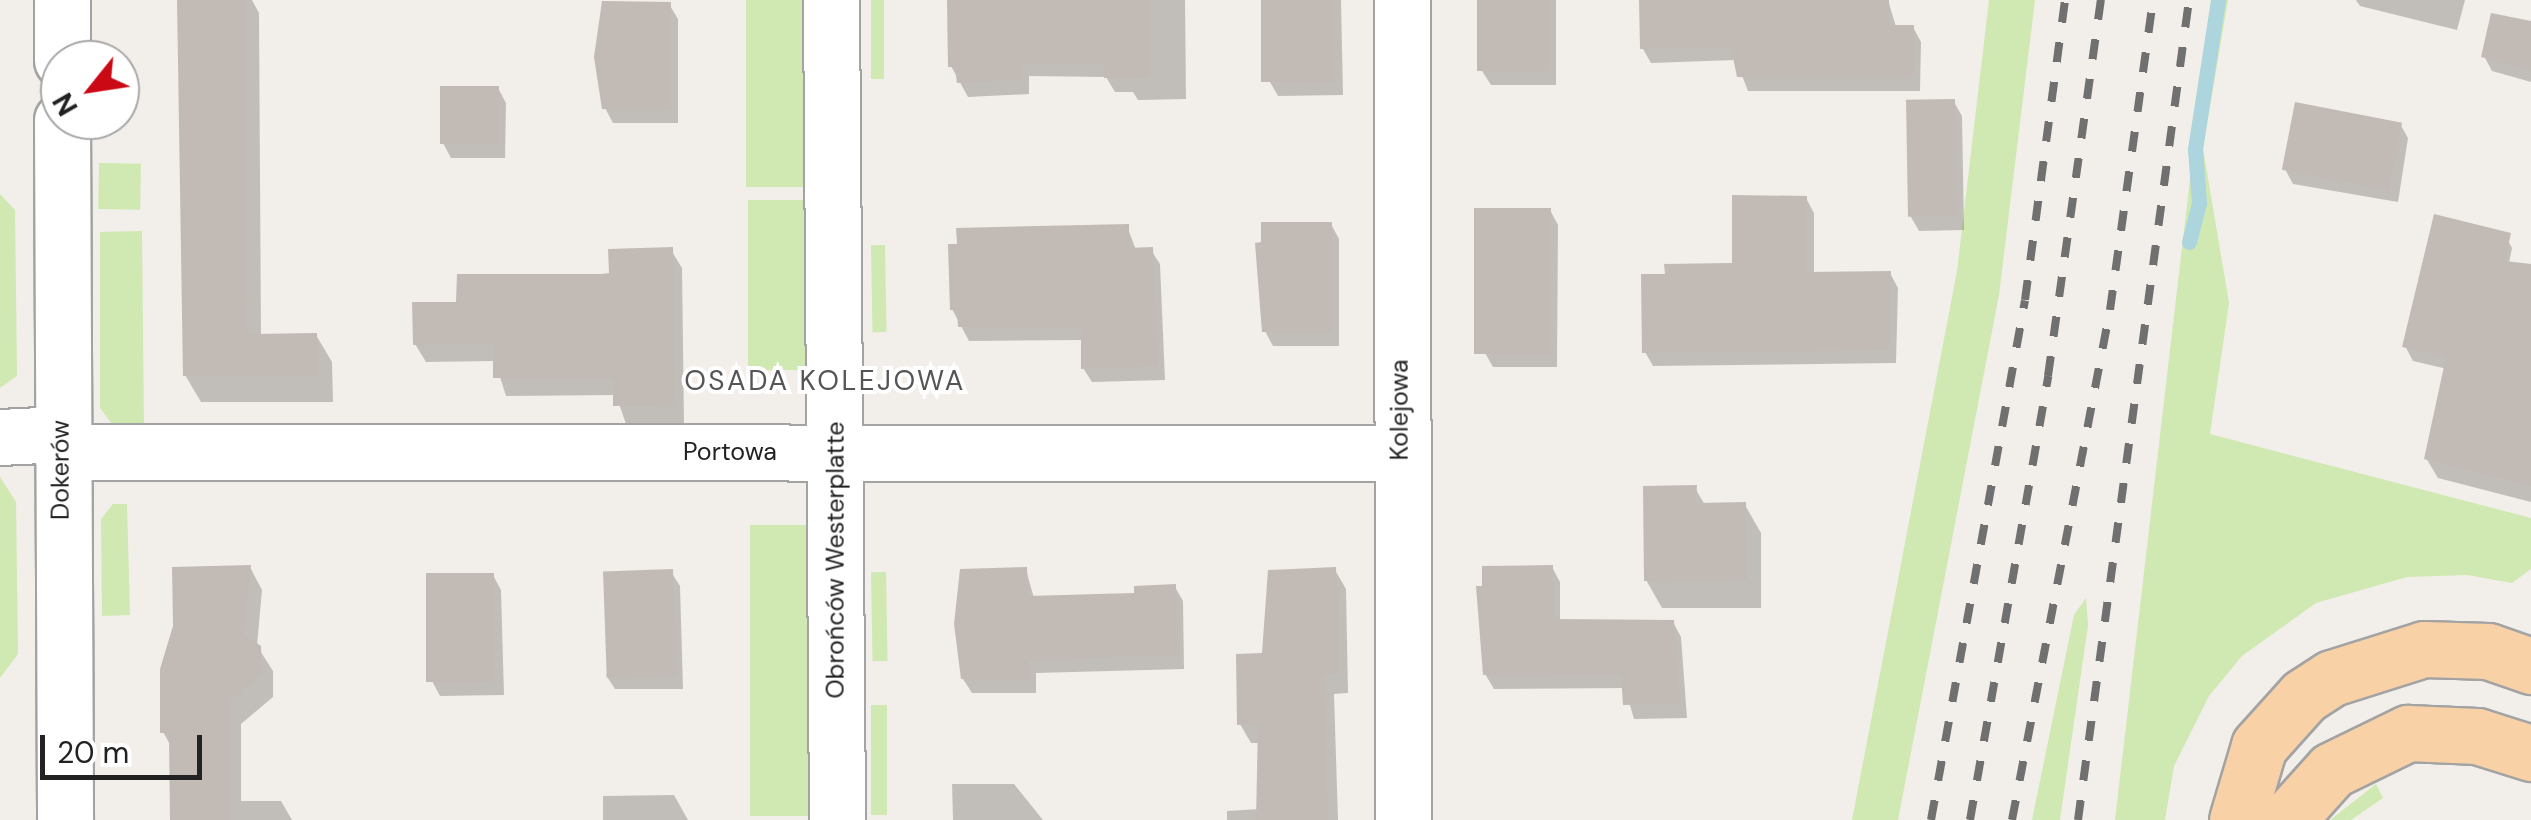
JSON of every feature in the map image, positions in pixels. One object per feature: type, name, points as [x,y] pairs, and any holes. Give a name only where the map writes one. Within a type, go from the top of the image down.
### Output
[{"type":"main road","points":[[2237,820],[2259,746],[2304,696],[2332,678],[2424,649],[2488,651],[2531,666]]},
{"type":"main road","points":[[2287,820],[2332,770],[2408,732],[2480,737],[2531,753]]},
{"type":"street","points":[[62,0],[62,40]]},
{"type":"street","name":"Obrońców Westerplatte","points":[[831,0],[837,820]]},
{"type":"street","name":"Kolejowa","points":[[1402,0],[1399,453],[1403,820]]},
{"type":"street","name":"Dokerów","points":[[62,140],[65,820]]},
{"type":"street","name":"Portowa","points":[[0,437],[61,443],[836,452],[1399,453]]},
{"type":"green space","points":[[746,0],[805,0],[805,187],[746,187]]},
{"type":"green space","points":[[871,0],[884,0],[884,79],[871,79]]},
{"type":"green space","points":[[1989,0],[2035,0],[1999,295],[1898,820],[1852,820],[1957,271]]},
{"type":"green space","points":[[2211,0],[2228,0],[2203,148],[2229,303],[2210,434],[2531,518],[2531,569],[2512,583],[2467,575],[2407,577],[2316,603],[2242,656],[2209,696],[2174,766],[2165,820],[2115,820]]},
{"type":"green space","points":[[99,163],[141,164],[140,210],[98,209]]},
{"type":"green space","points":[[0,194],[15,210],[17,376],[0,388]]},
{"type":"green space","points":[[748,200],[806,200],[806,370],[748,370]]},
{"type":"green space","points":[[142,231],[144,431],[114,427],[100,408],[100,232]]},
{"type":"green space","points":[[871,245],[885,245],[887,332],[873,332]]},
{"type":"green space","points":[[0,477],[16,502],[18,654],[0,678]]},
{"type":"green space","points":[[113,504],[127,504],[130,615],[102,616],[101,519]]},
{"type":"green space","points":[[750,525],[808,525],[808,816],[750,816]]},
{"type":"green space","points":[[871,572],[886,572],[888,661],[873,661]]},
{"type":"green space","points":[[2086,598],[2088,625],[2060,820],[2032,820],[2074,615]]},
{"type":"green space","points":[[871,705],[887,705],[887,815],[871,815]]},
{"type":"green space","points":[[2376,784],[2383,798],[2351,820],[2330,820]]},
{"type":"building","points":[[177,0],[245,0],[247,334],[317,333],[318,375],[183,376]]},
{"type":"building","points":[[947,0],[1150,0],[1149,78],[1104,78],[1104,63],[1022,63],[1023,80],[957,83],[955,67],[948,67]]},
{"type":"building","points":[[1261,0],[1335,0],[1335,82],[1261,82]]},
{"type":"building","points":[[1477,0],[1549,0],[1549,71],[1477,71]]},
{"type":"building","points":[[1639,0],[1889,0],[1889,25],[1914,25],[1913,77],[1737,77],[1731,47],[1640,49]]},
{"type":"building","points":[[602,1],[671,2],[671,109],[602,109],[594,57]]},
{"type":"building","points":[[2491,13],[2531,21],[2531,69],[2481,57]]},
{"type":"building","points":[[440,86],[499,86],[499,144],[440,144]]},
{"type":"building","points":[[1955,99],[1957,216],[1908,217],[1906,100]]},
{"type":"building","points":[[2295,102],[2402,123],[2389,191],[2282,170]]},
{"type":"building","points":[[1732,195],[1807,196],[1807,272],[1891,271],[1889,350],[1642,353],[1641,274],[1665,274],[1664,264],[1732,263]]},
{"type":"building","points":[[1474,208],[1551,208],[1551,354],[1474,354]]},
{"type":"building","points":[[2434,214],[2511,233],[2505,261],[2531,264],[2531,486],[2424,459],[2446,357],[2402,347]]},
{"type":"building","points":[[1261,222],[1332,222],[1332,332],[1262,332],[1255,243],[1261,242]]},
{"type":"building","points":[[1129,224],[1129,248],[1153,247],[1158,366],[1081,369],[1081,327],[958,327],[957,310],[950,310],[948,244],[957,244],[956,228]]},
{"type":"building","points":[[673,247],[675,405],[613,406],[613,378],[493,378],[493,343],[413,345],[412,302],[456,302],[457,274],[602,274],[609,273],[608,249]]},
{"type":"building","points":[[1697,485],[1696,503],[1746,502],[1747,580],[1644,581],[1643,486]]},
{"type":"building","points":[[251,565],[244,634],[261,646],[262,673],[230,701],[229,820],[170,820],[169,733],[160,733],[160,669],[173,626],[172,567]]},
{"type":"building","points":[[1553,565],[1553,619],[1674,620],[1680,704],[1623,705],[1621,674],[1483,675],[1476,586],[1482,586],[1482,566]]},
{"type":"building","points":[[1027,567],[1028,596],[1134,593],[1134,586],[1176,584],[1177,655],[1029,660],[1030,679],[961,679],[954,624],[960,569]]},
{"type":"building","points":[[1336,567],[1339,674],[1324,675],[1328,820],[1256,820],[1258,724],[1237,725],[1236,654],[1262,653],[1268,570]]},
{"type":"building","points":[[673,569],[677,675],[607,677],[603,571]]},
{"type":"building","points":[[426,573],[494,573],[494,682],[426,682]]},
{"type":"waterway","points":[[2189,242],[2199,203],[2195,149],[2218,0]]},
{"type":"railway","points":[[1931,820],[2025,300],[2065,0]]},
{"type":"railway","points":[[1970,820],[2048,376],[2101,0]]},
{"type":"railway","points":[[2012,820],[2110,310],[2153,0]]},
{"type":"railway","points":[[2078,820],[2189,0]]},
{"type":"district","name":"OSADA KOLEJOWA","points":[[825,381]]}]
